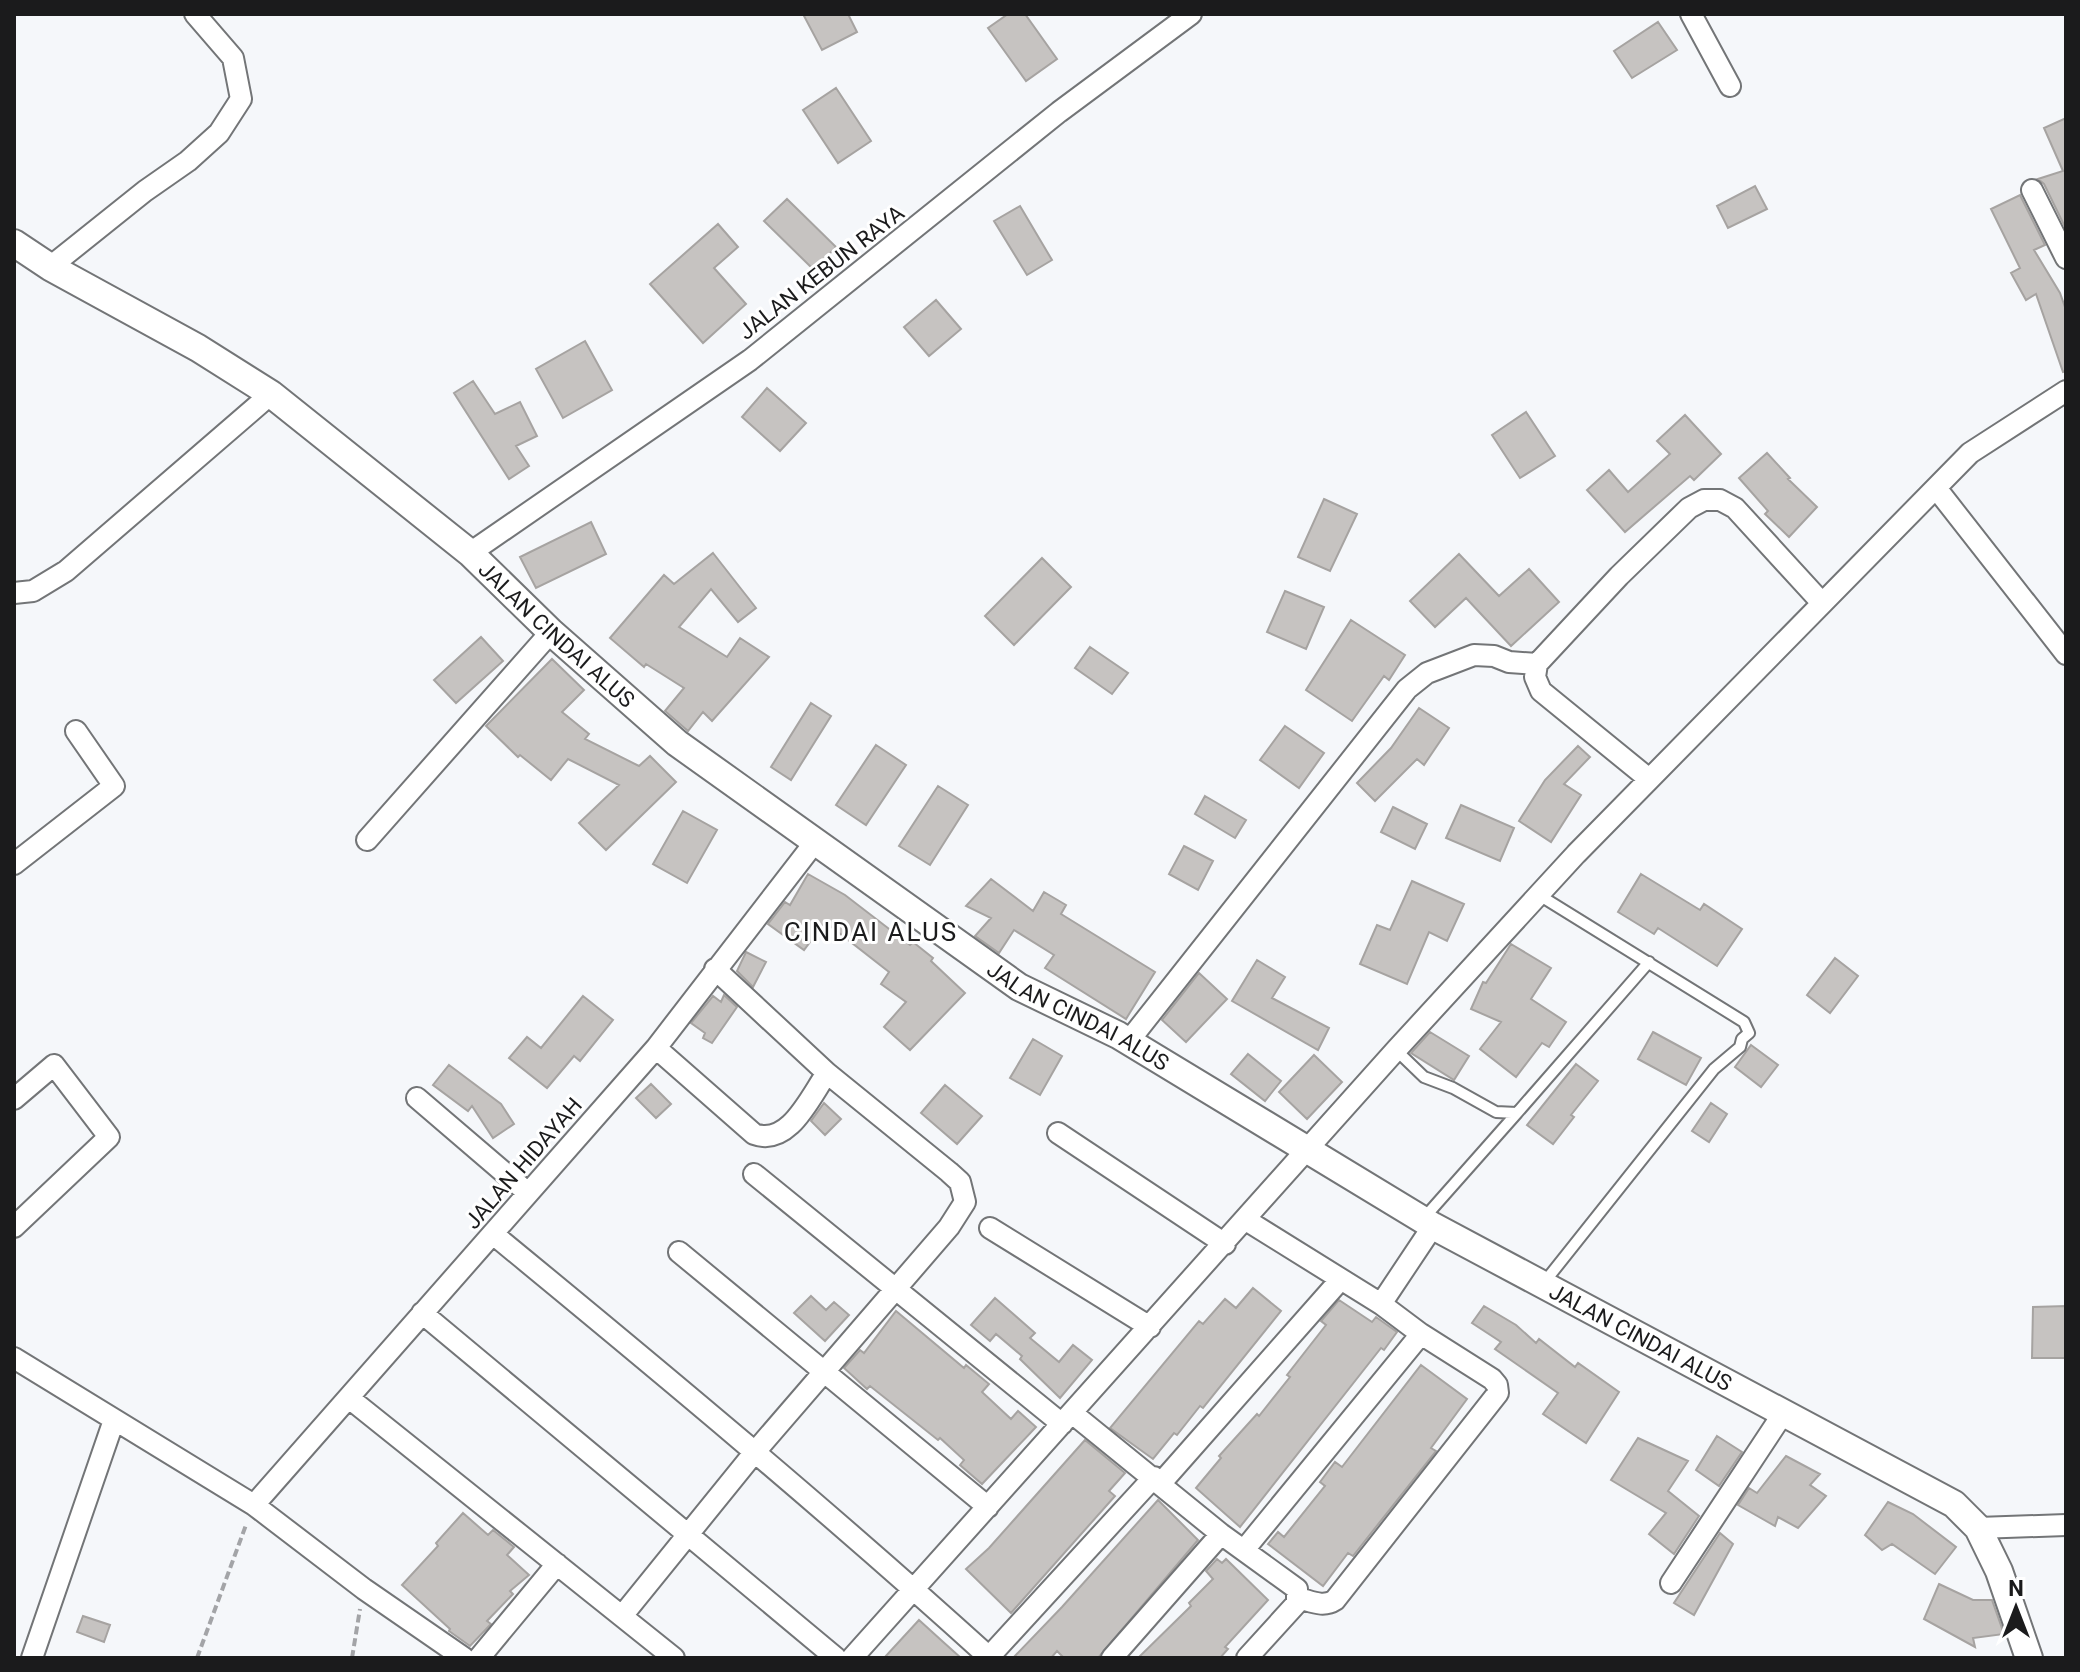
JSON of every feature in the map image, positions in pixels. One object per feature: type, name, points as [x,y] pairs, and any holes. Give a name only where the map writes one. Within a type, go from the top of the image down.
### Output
[{"type":"street","points":[[50,267],[145,191],[188,161],[219,133],[241,99],[233,58],[195,14]]},
{"type":"street","name":"JALAN KEBUN RAYA","points":[[470,553],[750,360],[1059,112],[1191,14]]},
{"type":"street","points":[[1691,14],[1730,86]]},
{"type":"street","points":[[2032,190],[2066,258]]},
{"type":"street","name":"JALAN CINDAI ALUS","points":[[14,243],[50,267],[198,348],[271,394],[470,553],[551,632],[677,743],[1019,987],[1128,1042],[1428,1223],[1954,1504],[1978,1528],[1999,1571],[2029,1658]]},
{"type":"street","points":[[852,1658],[1396,1050],[1649,779],[1970,453],[2066,391]]},
{"type":"street","points":[[14,593],[33,591],[66,571],[271,394]]},
{"type":"street","points":[[1936,488],[2066,654]]},
{"type":"street","points":[[1649,779],[1541,691],[1535,677],[1537,664],[1619,576],[1689,508],[1704,500],[1720,500],[1735,508],[1822,603]]},
{"type":"street","points":[[367,840],[551,632]]},
{"type":"street","points":[[1128,1042],[1407,689],[1427,673],[1474,655],[1537,664]]},
{"type":"street","points":[[14,864],[114,786],[76,731]]},
{"type":"street","name":"JALAN HIDAYAH","points":[[254,1505],[656,1048],[815,842]]},
{"type":"street","points":[[622,1616],[754,1453],[962,1211],[965,1194],[960,1182],[949,1172],[827,1073],[715,969]]},
{"type":"street","points":[[656,1048],[754,1134],[763,1137],[771,1138],[790,1126],[827,1073]]},
{"type":"street","points":[[14,1099],[54,1065],[109,1137],[14,1227]]},
{"type":"street","points":[[417,1098],[528,1193]]},
{"type":"street","points":[[1058,1133],[1225,1244]]},
{"type":"street","points":[[754,1174],[895,1288],[1067,1419],[1158,1480],[1221,1534],[1297,1589],[1297,1603],[1247,1658]]},
{"type":"street","points":[[1246,1220],[1381,1304],[1497,1385],[1498,1393],[1335,1600],[1322,1604],[1298,1598]]},
{"type":"street","points":[[1381,1304],[1428,1223]]},
{"type":"street","points":[[990,1228],[1150,1327]]},
{"type":"street","points":[[493,1234],[914,1589],[989,1658],[1158,1480],[1341,1279]]},
{"type":"street","points":[[679,1252],[988,1507]]},
{"type":"street","points":[[422,1313],[836,1658]]},
{"type":"street","points":[[1244,1550],[1421,1334]]},
{"type":"street","points":[[14,1358],[254,1505],[364,1589],[432,1633],[464,1658]]},
{"type":"street","points":[[349,1398],[674,1658]]},
{"type":"street","points":[[1671,1583],[1784,1412]]},
{"type":"street","points":[[32,1658],[114,1420]]},
{"type":"street","points":[[1978,1528],[2066,1525]]},
{"type":"street","points":[[1112,1658],[1221,1534]]},
{"type":"street","points":[[479,1658],[557,1564]]},
{"type":"lane","points":[[1539,895],[1744,1022],[1749,1033],[1742,1039],[1740,1047],[1714,1069],[1541,1285]]},
{"type":"lane","points":[[1428,1223],[1517,1113],[1649,962]]},
{"type":"lane","points":[[1396,1050],[1424,1077],[1453,1088],[1496,1112],[1517,1113]]},
{"type":"path","points":[[197,1658],[254,1505]]},
{"type":"path","points":[[352,1658],[364,1589]]},
{"type":"building","points":[[803,14],[848,14],[857,32],[822,50]]},
{"type":"building","points":[[1008,14],[1025,14],[1057,59],[1026,81],[988,28]]},
{"type":"building","points":[[1658,22],[1677,50],[1632,78],[1614,51]]},
{"type":"building","points":[[836,88],[871,141],[838,163],[803,110]]},
{"type":"building","points":[[2066,118],[2066,229],[2044,184],[2038,179],[2063,171],[2044,128]]},
{"type":"building","points":[[1755,186],[1767,209],[1728,228],[1717,206]]},
{"type":"building","points":[[2020,195],[2045,245],[2034,250],[2060,293],[2066,310],[2066,371],[2063,372],[2036,294],[2026,300],[2011,273],[2020,268],[1991,209]]},
{"type":"building","points":[[787,199],[836,247],[814,270],[764,221]]},
{"type":"building","points":[[1020,206],[1052,260],[1027,275],[994,221]]},
{"type":"building","points":[[718,224],[738,247],[714,268],[746,304],[703,343],[650,284]]},
{"type":"building","points":[[936,300],[961,329],[929,356],[904,327]]},
{"type":"building","points":[[585,341],[612,390],[563,418],[536,369]]},
{"type":"building","points":[[473,381],[495,414],[520,402],[537,436],[516,446],[529,466],[509,479],[454,393]]},
{"type":"building","points":[[767,388],[806,423],[780,451],[742,417]]},
{"type":"building","points":[[1526,412],[1555,456],[1520,478],[1492,435]]},
{"type":"building","points":[[1685,415],[1721,454],[1694,480],[1690,476],[1625,532],[1587,490],[1609,470],[1628,492],[1670,454],[1657,441]]},
{"type":"building","points":[[1767,453],[1817,507],[1789,537],[1765,514],[1768,511],[1739,478]]},
{"type":"building","points":[[1324,499],[1357,514],[1330,571],[1298,557]]},
{"type":"building","points":[[591,522],[606,554],[536,588],[520,557]]},
{"type":"building","points":[[713,553],[756,608],[738,622],[711,589],[679,627],[727,657],[740,638],[769,657],[712,721],[703,712],[688,731],[665,711],[684,688],[646,664],[644,667],[610,638],[664,575],[674,584]]},
{"type":"building","points":[[1459,554],[1499,596],[1529,569],[1559,602],[1511,646],[1466,598],[1435,627],[1410,601]]},
{"type":"building","points":[[1042,558],[1071,587],[1014,645],[985,616]]},
{"type":"building","points":[[1285,591],[1324,607],[1306,649],[1267,632]]},
{"type":"building","points":[[1351,620],[1405,655],[1389,680],[1384,676],[1352,721],[1306,690]]},
{"type":"building","points":[[481,637],[503,661],[456,703],[434,680]]},
{"type":"building","points":[[1090,647],[1128,673],[1112,694],[1075,668]]},
{"type":"building","points":[[552,659],[584,690],[562,712],[589,734],[585,739],[639,766],[650,756],[676,782],[606,850],[579,823],[619,785],[568,759],[551,780],[520,755],[518,757],[486,726]]},
{"type":"building","points":[[811,703],[831,716],[791,780],[771,767]]},
{"type":"building","points":[[1419,708],[1449,728],[1424,765],[1417,759],[1375,801],[1357,783],[1391,748]]},
{"type":"building","points":[[1285,726],[1324,753],[1299,788],[1260,760]]},
{"type":"building","points":[[876,745],[906,765],[866,825],[836,805]]},
{"type":"building","points":[[1578,746],[1590,757],[1564,784],[1581,795],[1551,842],[1519,821],[1545,780]]},
{"type":"building","points":[[938,786],[968,805],[930,865],[899,846]]},
{"type":"building","points":[[1205,796],[1246,820],[1235,838],[1195,814]]},
{"type":"building","points":[[1461,805],[1514,828],[1500,861],[1446,838]]},
{"type":"building","points":[[1393,807],[1427,824],[1415,849],[1381,832]]},
{"type":"building","points":[[683,811],[717,830],[687,883],[653,864]]},
{"type":"building","points":[[1184,846],[1213,861],[1198,890],[1169,874]]},
{"type":"building","points":[[808,874],[845,895],[910,945],[913,942],[933,958],[931,961],[965,993],[910,1050],[884,1027],[906,1002],[881,984],[889,972],[825,922],[804,950],[768,924],[785,902],[790,905]]},
{"type":"building","points":[[1641,874],[1700,910],[1704,904],[1742,929],[1717,966],[1658,928],[1654,934],[1618,912]]},
{"type":"building","points":[[991,879],[1033,911],[1044,892],[1066,905],[1061,914],[1155,972],[1126,1019],[1045,968],[1054,955],[1014,930],[999,953],[975,936],[991,918],[966,906]]},
{"type":"building","points":[[1412,881],[1464,904],[1447,941],[1429,932],[1407,984],[1360,964],[1377,925],[1390,930]]},
{"type":"building","points":[[1511,944],[1551,968],[1531,999],[1566,1022],[1549,1047],[1542,1043],[1516,1077],[1480,1049],[1501,1022],[1471,1009],[1483,982],[1486,983]]},
{"type":"building","points":[[746,952],[766,962],[753,987],[737,971]]},
{"type":"building","points":[[1835,958],[1858,976],[1830,1013],[1807,995]]},
{"type":"building","points":[[1257,960],[1285,977],[1272,998],[1329,1028],[1318,1050],[1232,1001]]},
{"type":"building","points":[[1199,973],[1227,999],[1186,1042],[1162,1020]]},
{"type":"building","points":[[724,995],[737,1007],[712,1043],[703,1038],[705,1033],[691,1023],[713,996],[721,1002]]},
{"type":"building","points":[[583,996],[613,1020],[580,1061],[574,1056],[547,1088],[509,1058],[527,1037],[541,1048]]},
{"type":"building","points":[[1430,1032],[1469,1056],[1454,1080],[1411,1053]]},
{"type":"building","points":[[1653,1032],[1701,1058],[1686,1085],[1638,1059]]},
{"type":"building","points":[[1033,1039],[1062,1056],[1040,1095],[1010,1078]]},
{"type":"building","points":[[1751,1045],[1778,1065],[1761,1087],[1735,1067]]},
{"type":"building","points":[[1248,1054],[1281,1081],[1265,1101],[1231,1074]]},
{"type":"building","points":[[1314,1055],[1342,1082],[1307,1119],[1279,1092]]},
{"type":"building","points":[[1576,1064],[1598,1081],[1553,1144],[1527,1125]]},
{"type":"building","points":[[449,1065],[501,1104],[514,1124],[493,1138],[472,1106],[468,1111],[433,1085]]},
{"type":"building","points":[[651,1084],[671,1104],[656,1118],[636,1098]]},
{"type":"building","points":[[945,1085],[982,1116],[957,1144],[921,1113]]},
{"type":"building","points":[[824,1103],[841,1119],[825,1135],[811,1121]]},
{"type":"building","points":[[1711,1103],[1727,1114],[1709,1142],[1692,1131]]},
{"type":"building","points":[[1253,1288],[1281,1311],[1203,1408],[1200,1406],[1153,1459],[1110,1428],[1199,1321],[1203,1324],[1225,1299],[1236,1308]]},
{"type":"building","points":[[811,1296],[826,1310],[834,1302],[849,1315],[825,1341],[794,1313]]},
{"type":"building","points":[[995,1298],[1035,1333],[1030,1338],[1059,1362],[1073,1345],[1092,1360],[1060,1398],[1020,1359],[1022,1356],[996,1334],[990,1341],[971,1325]]},
{"type":"building","points":[[1339,1300],[1372,1322],[1376,1317],[1397,1332],[1384,1350],[1381,1348],[1240,1527],[1196,1488],[1221,1458],[1219,1456],[1257,1414],[1259,1416],[1290,1377],[1287,1375],[1326,1325],[1321,1321]]},
{"type":"building","points":[[1484,1306],[1516,1325],[1536,1343],[1539,1339],[1575,1367],[1578,1363],[1619,1392],[1586,1443],[1543,1414],[1558,1393],[1495,1349],[1501,1342],[1472,1323]]},
{"type":"building","points":[[2066,1306],[2066,1358],[2032,1358],[2033,1307]]},
{"type":"building","points":[[896,1311],[964,1368],[966,1365],[989,1384],[982,1392],[1011,1419],[1018,1411],[1036,1427],[982,1484],[960,1465],[964,1460],[940,1438],[938,1440],[870,1386],[867,1389],[844,1368],[860,1350],[864,1353]]},
{"type":"building","points":[[1421,1365],[1467,1399],[1431,1448],[1436,1451],[1353,1556],[1348,1553],[1323,1586],[1268,1544],[1278,1532],[1284,1537],[1325,1486],[1320,1482],[1335,1462],[1342,1467]]},
{"type":"building","points":[[1717,1436],[1742,1452],[1719,1486],[1696,1470]]},
{"type":"building","points":[[1638,1438],[1688,1461],[1668,1491],[1699,1516],[1674,1554],[1649,1534],[1666,1513],[1611,1480]]},
{"type":"building","points":[[1085,1440],[1125,1473],[1109,1491],[1115,1496],[1011,1613],[966,1569],[989,1548]]},
{"type":"building","points":[[1786,1456],[1820,1474],[1810,1485],[1826,1496],[1798,1528],[1778,1517],[1775,1526],[1738,1505],[1749,1488],[1757,1493]]},
{"type":"building","points":[[1158,1500],[1198,1540],[1098,1658],[1064,1658],[1057,1651],[1051,1658],[1013,1658],[1062,1607]]},
{"type":"building","points":[[1888,1502],[1913,1514],[1956,1547],[1935,1574],[1892,1544],[1882,1550],[1865,1535]]},
{"type":"building","points":[[463,1513],[488,1535],[493,1530],[514,1547],[507,1555],[529,1575],[510,1591],[513,1594],[487,1621],[491,1624],[470,1646],[449,1631],[402,1585]]},
{"type":"building","points":[[1720,1533],[1733,1544],[1694,1615],[1674,1603]]},
{"type":"building","points":[[1217,1559],[1222,1563],[1226,1559],[1268,1600],[1225,1647],[1228,1649],[1220,1658],[1138,1658],[1191,1606],[1189,1603],[1213,1579],[1206,1571]]},
{"type":"building","points":[[1939,1584],[1973,1600],[1992,1600],[2004,1634],[1973,1638],[1975,1647],[1924,1619]]},
{"type":"building","points":[[83,1616],[110,1625],[104,1642],[77,1632]]},
{"type":"building","points":[[919,1620],[941,1640],[961,1658],[884,1658]]},
{"type":"district","name":"CINDAI ALUS","points":[[871,932]]}]
